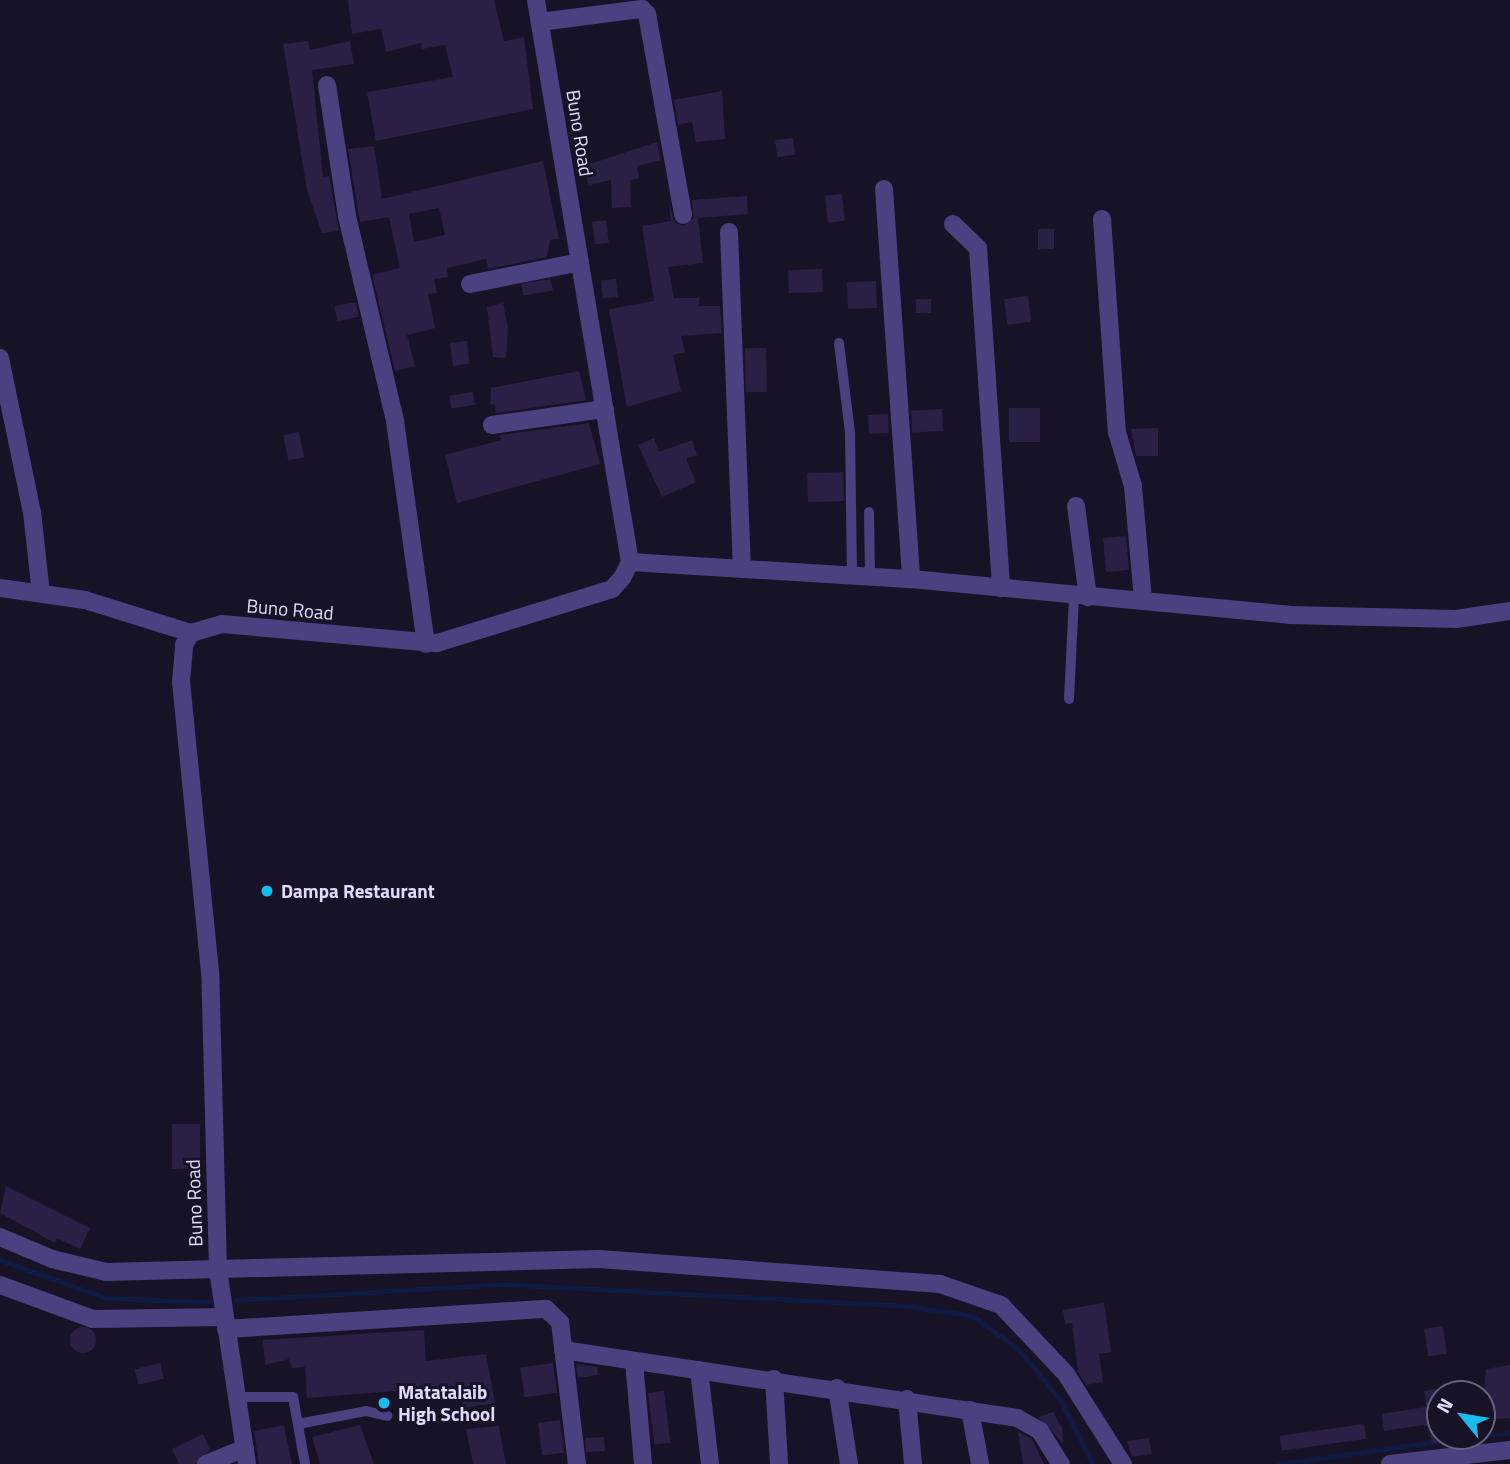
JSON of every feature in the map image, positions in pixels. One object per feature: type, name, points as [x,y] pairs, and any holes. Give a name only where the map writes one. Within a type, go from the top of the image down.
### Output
[{"type":"street","name":"Buno Road","points":[[246,1456],[218,1269],[210,972],[181,682],[191,633],[222,624],[426,644],[612,589],[630,562],[536,0]]},
{"type":"street","points":[[540,22],[648,5],[683,215]]},
{"type":"street","points":[[327,85],[348,216],[395,421],[426,644]]},
{"type":"street","points":[[884,188],[911,579]]},
{"type":"street","points":[[1102,219],[1115,416],[1133,486],[1143,601]]},
{"type":"street","points":[[953,223],[978,248],[1002,588]]},
{"type":"street","points":[[729,232],[742,569]]},
{"type":"street","points":[[470,284],[580,262]]},
{"type":"street","points":[[0,358],[8,442],[41,594]]},
{"type":"street","points":[[492,425],[605,409]]},
{"type":"street","points":[[1076,506],[1081,597]]},
{"type":"street","points":[[630,562],[911,579],[1081,597],[1344,616],[1456,619],[1510,611]]},
{"type":"street","points":[[0,588],[153,617],[191,633]]},
{"type":"street","points":[[0,1237],[52,1259],[106,1272],[599,1259],[950,1286],[1001,1305],[1033,1337],[1066,1374],[1123,1464]]},
{"type":"street","points":[[0,1286],[93,1319],[225,1323],[546,1309],[560,1322],[577,1464]]},
{"type":"street","points":[[562,1350],[837,1388],[1030,1423],[1061,1464]]},
{"type":"street","points":[[634,1361],[643,1464]]},
{"type":"street","points":[[699,1370],[710,1464]]},
{"type":"street","points":[[774,1379],[779,1464]]},
{"type":"street","points":[[837,1388],[849,1464]]},
{"type":"street","points":[[907,1399],[913,1464]]},
{"type":"street","points":[[970,1410],[980,1464]]},
{"type":"street","points":[[1390,1464],[1510,1450]]},
{"type":"street","points":[[206,1464],[246,1456]]},
{"type":"lane","points":[[839,343],[850,432],[852,576]]},
{"type":"lane","points":[[869,512],[870,577]]},
{"type":"lane","points":[[1069,699],[1081,597]]},
{"type":"lane","points":[[236,1397],[291,1396],[305,1464]]},
{"type":"lane","points":[[298,1424],[366,1411],[387,1416]]},
{"type":"building","points":[[348,0],[494,0],[504,41],[524,37],[533,109],[376,141],[367,92],[453,77],[445,45],[422,49],[421,43],[386,52],[381,29],[352,34]]},
{"type":"building","points":[[308,41],[310,50],[350,41],[354,64],[312,70],[323,177],[329,176],[339,231],[322,233],[307,190],[283,44]]},
{"type":"building","points":[[722,91],[725,139],[696,142],[692,122],[678,125],[674,100]]},
{"type":"building","points":[[793,138],[795,155],[777,157],[775,140]]},
{"type":"building","points":[[657,142],[661,160],[637,166],[639,178],[630,180],[631,207],[612,208],[611,180],[588,185],[584,166]]},
{"type":"building","points":[[374,146],[382,199],[543,161],[559,239],[550,240],[547,257],[488,269],[486,259],[447,268],[448,277],[434,279],[437,293],[428,294],[435,328],[407,335],[415,366],[395,371],[372,275],[400,268],[389,217],[360,222],[348,149]],"holes":[[[439,208],[445,235],[414,242],[409,214]]]},
{"type":"building","points":[[842,194],[845,221],[828,223],[825,196]]},
{"type":"building","points":[[747,196],[748,214],[698,218],[703,263],[668,267],[674,298],[699,298],[699,306],[720,306],[722,333],[681,336],[685,352],[673,355],[681,391],[627,407],[609,309],[654,301],[642,226],[671,221],[669,202],[674,222],[684,226],[694,218],[692,200]]},
{"type":"building","points":[[606,220],[609,243],[595,245],[592,222]]},
{"type":"building","points":[[1038,229],[1054,229],[1054,249],[1038,249]]},
{"type":"building","points":[[822,269],[823,292],[789,293],[788,270]]},
{"type":"building","points":[[551,279],[553,291],[523,296],[521,284]]},
{"type":"building","points":[[616,279],[618,297],[603,298],[601,281]]},
{"type":"building","points":[[876,281],[877,308],[848,309],[847,282]]},
{"type":"building","points":[[1028,296],[1031,322],[1007,325],[1004,299]]},
{"type":"building","points":[[916,299],[931,299],[931,313],[916,313]]},
{"type":"building","points":[[356,302],[359,317],[337,321],[334,306]]},
{"type":"building","points":[[503,303],[508,328],[506,358],[493,357],[487,307]]},
{"type":"building","points":[[467,341],[470,364],[453,366],[450,343]]},
{"type":"building","points":[[745,348],[766,348],[767,392],[746,392]]},
{"type":"building","points":[[579,371],[586,400],[496,413],[494,404],[490,405],[491,388]]},
{"type":"building","points":[[473,392],[475,405],[451,409],[449,396]]},
{"type":"building","points":[[1009,408],[1040,408],[1040,442],[1009,442]]},
{"type":"building","points":[[942,409],[943,431],[912,433],[911,411]]},
{"type":"building","points":[[888,414],[889,433],[869,434],[868,415]]},
{"type":"building","points":[[589,423],[600,464],[457,503],[445,455],[501,440],[500,435]]},
{"type":"building","points":[[1158,428],[1158,456],[1136,456],[1131,429]]},
{"type":"building","points":[[299,432],[304,458],[288,461],[283,435]]},
{"type":"building","points":[[654,438],[659,452],[692,440],[697,455],[686,459],[696,482],[662,497],[638,445]]},
{"type":"building","points":[[843,472],[844,501],[808,502],[807,473]]},
{"type":"building","points":[[1126,536],[1129,570],[1106,572],[1103,538]]},
{"type":"building","points":[[172,1124],[200,1124],[200,1169],[172,1169]]},
{"type":"building","points":[[6,1186],[90,1228],[80,1249],[57,1238],[55,1243],[0,1213]]},
{"type":"building","points":[[1104,1303],[1111,1352],[1099,1354],[1103,1382],[1086,1385],[1078,1372],[1072,1323],[1065,1324],[1063,1310]]},
{"type":"building","points":[[1443,1326],[1447,1354],[1428,1356],[1424,1329]]},
{"type":"building","points":[[83,1327],[92,1331],[96,1340],[92,1349],[83,1353],[74,1349],[70,1340],[74,1331]]},
{"type":"building","points":[[424,1330],[426,1361],[486,1354],[495,1403],[463,1408],[459,1386],[307,1398],[305,1367],[292,1368],[289,1359],[265,1365],[263,1340]]},
{"type":"building","points":[[160,1363],[164,1379],[139,1385],[135,1369]]},
{"type":"building","points":[[553,1363],[557,1393],[524,1397],[520,1368]]},
{"type":"building","points":[[576,1364],[597,1367],[598,1375],[578,1378]]},
{"type":"building","points":[[1510,1365],[1510,1418],[1496,1419],[1496,1380],[1485,1380],[1486,1369]]},
{"type":"building","points":[[664,1391],[670,1443],[654,1445],[648,1393]]},
{"type":"building","points":[[1426,1407],[1426,1426],[1384,1431],[1382,1414]]},
{"type":"building","points":[[1053,1412],[1062,1428],[1063,1443],[1038,1417]]},
{"type":"building","points":[[560,1420],[564,1453],[542,1455],[538,1423]]},
{"type":"building","points":[[1364,1424],[1366,1439],[1282,1451],[1280,1436]]},
{"type":"building","points":[[284,1425],[292,1464],[259,1464],[254,1431]]},
{"type":"building","points":[[360,1425],[374,1464],[320,1464],[312,1437]]},
{"type":"building","points":[[499,1426],[506,1464],[473,1464],[466,1429]]},
{"type":"building","points":[[1018,1432],[1032,1439],[1044,1464],[1023,1464]]},
{"type":"building","points":[[203,1434],[210,1450],[195,1464],[179,1464],[172,1449]]},
{"type":"building","points":[[604,1437],[605,1451],[586,1452],[585,1438]]},
{"type":"building","points":[[1149,1438],[1152,1454],[1132,1457],[1127,1441]]},
{"type":"waterway","points":[[0,1260],[106,1298],[211,1302]]},
{"type":"waterway","points":[[236,1300],[502,1284],[908,1306],[973,1316],[1020,1351],[1061,1401],[1093,1464]]},
{"type":"waterway","points":[[1496,1434],[1510,1433]]},
{"type":"waterway","points":[[1279,1464],[1426,1443]]},
{"type":"place","name":"Dampa Restaurant","points":[[267,891]]},
{"type":"place","name":"Matatalaib High School","points":[[384,1403]]}]
